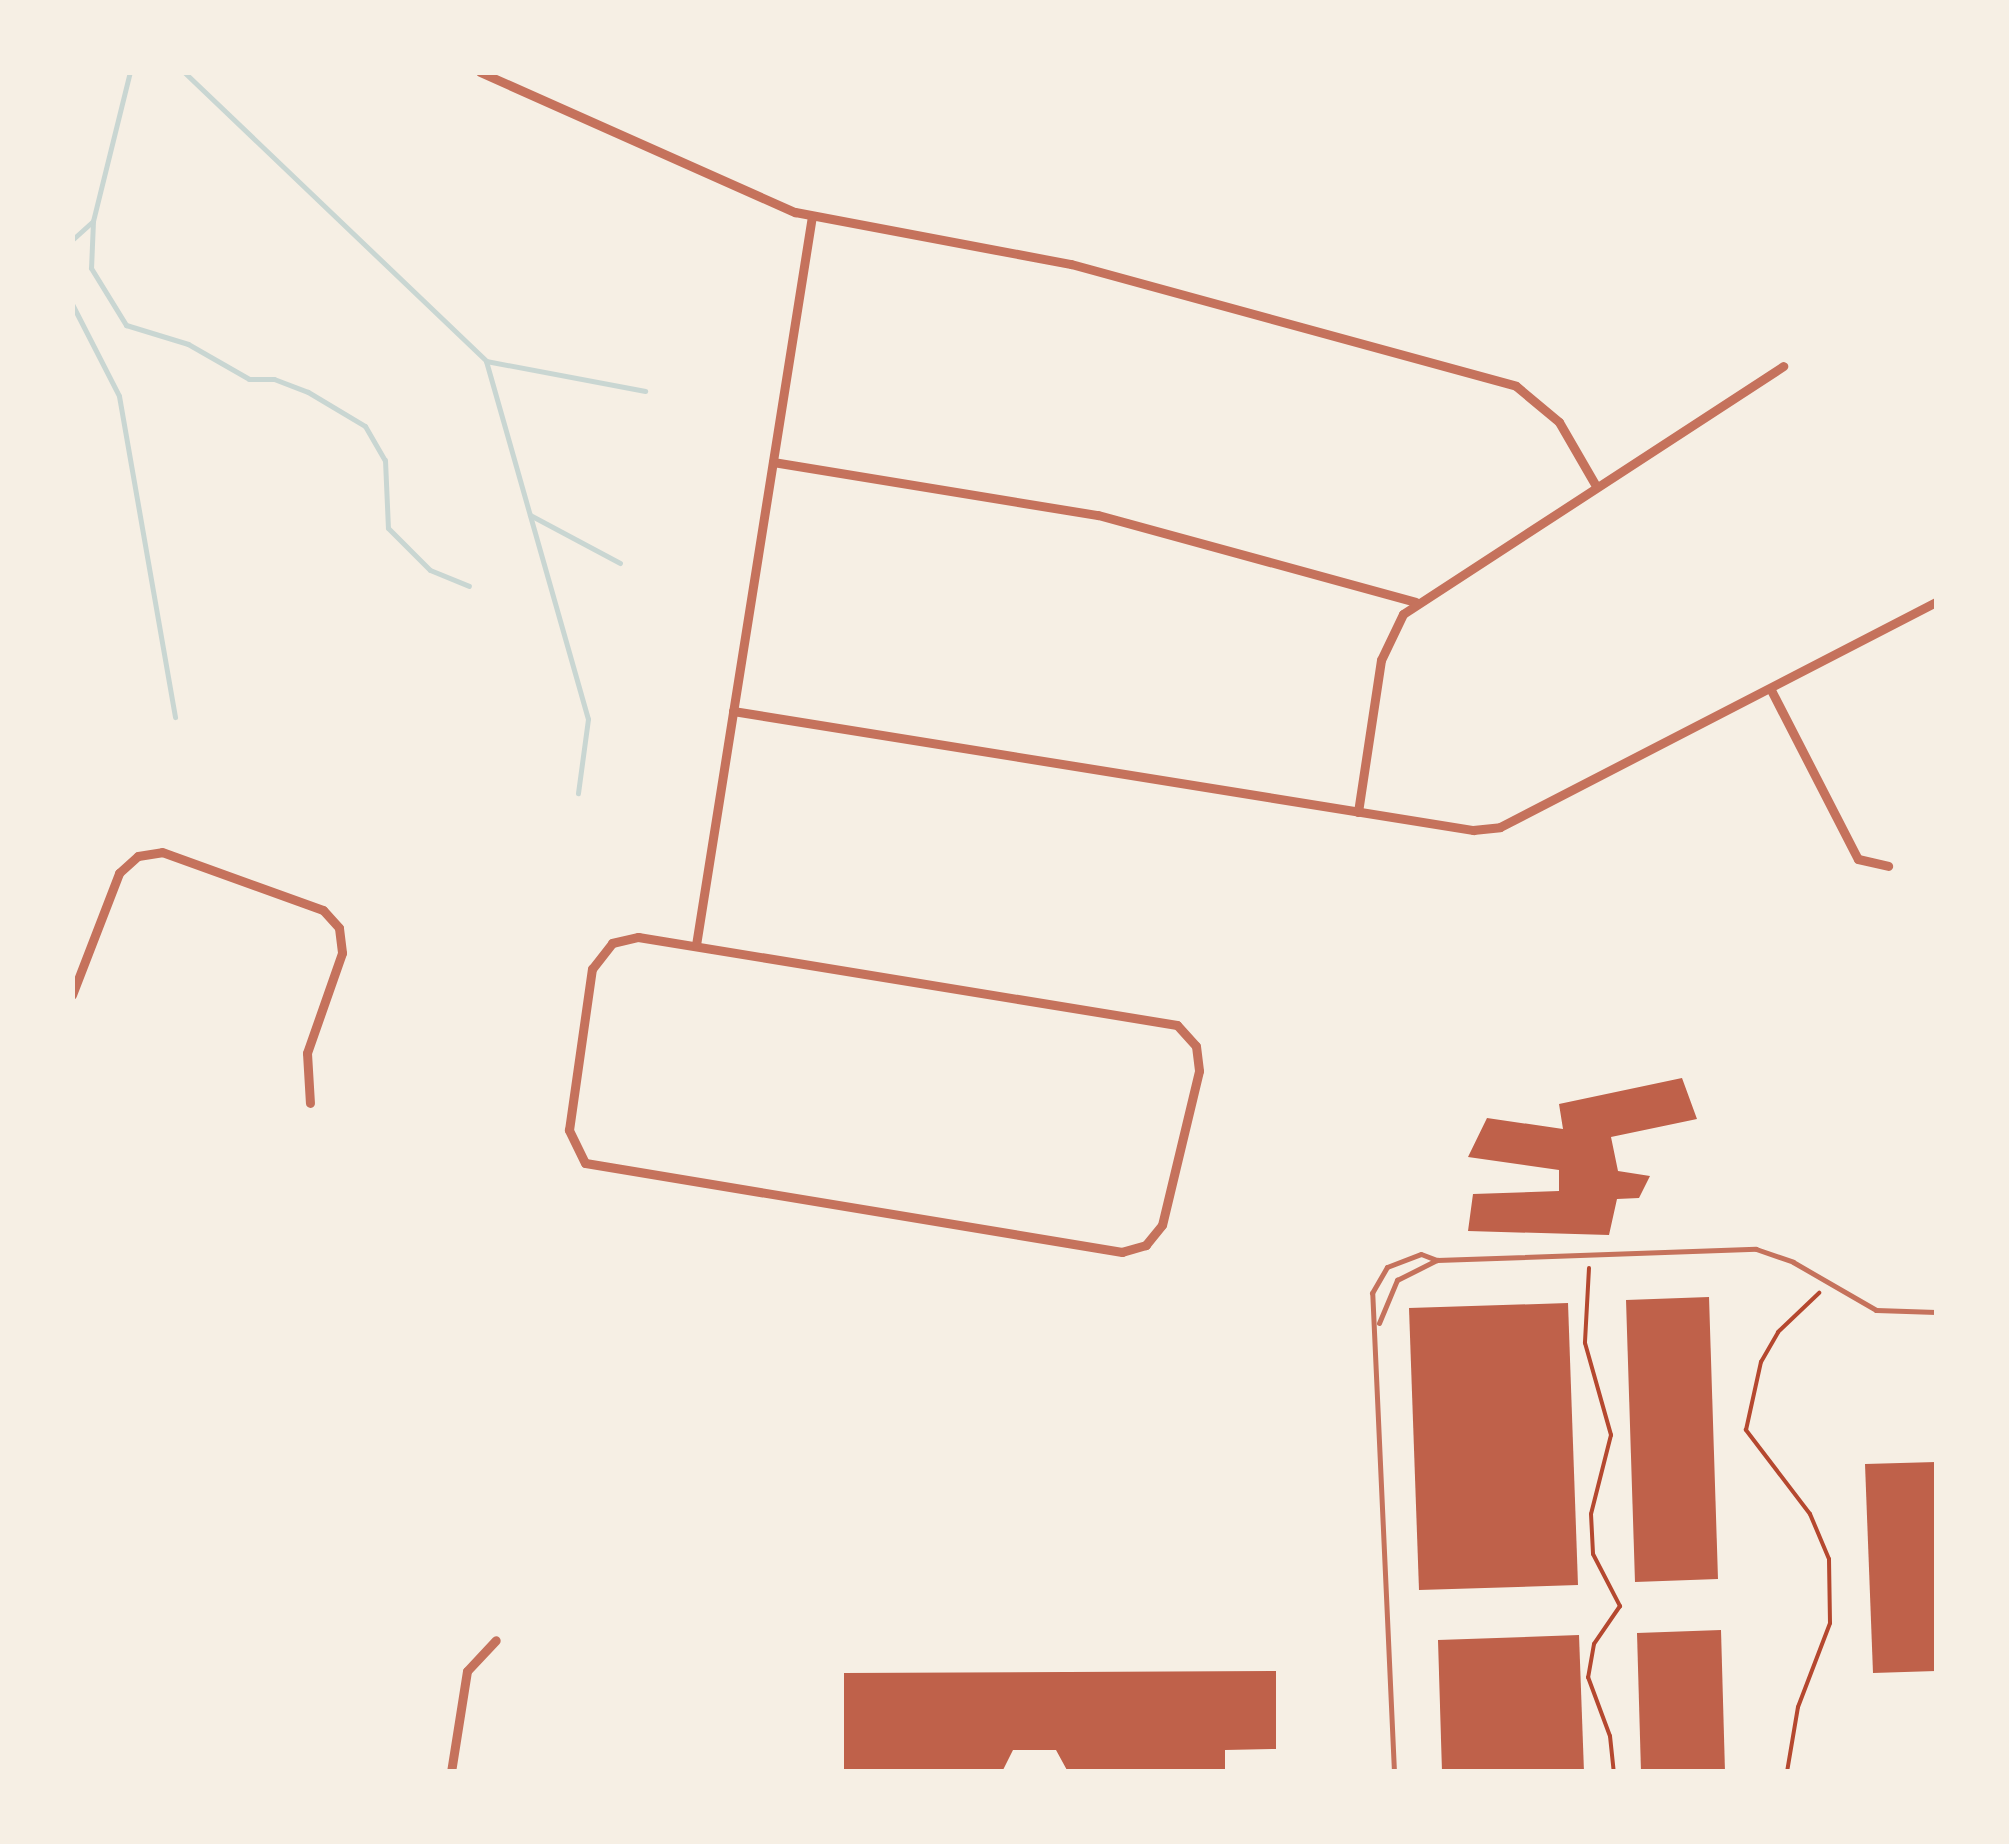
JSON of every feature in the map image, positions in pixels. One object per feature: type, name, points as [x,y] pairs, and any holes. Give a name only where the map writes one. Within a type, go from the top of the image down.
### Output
[{"type":"street","points":[[480,72],[812,216],[1072,264],[1516,386],[1559,422],[1596,486]]},
{"type":"street","points":[[696,945],[812,216]]},
{"type":"street","points":[[1358,812],[1382,660],[1392,632],[1416,602],[1784,366]]},
{"type":"street","points":[[773,462],[1098,515],[1416,602]]},
{"type":"street","points":[[733,710],[1473,830],[1511,824],[1936,602]]},
{"type":"street","points":[[1771,690],[1858,859],[1888,866]]},
{"type":"street","points":[[72,995],[118,872],[138,856],[162,852],[323,910],[339,928],[342,953],[307,1053],[310,1103]]},
{"type":"street","points":[[623,938],[696,945],[1177,1024],[1196,1046],[1199,1072],[1156,1236],[1122,1252],[585,1163],[568,1130],[592,969],[599,954],[623,938]]},
{"type":"street","points":[[451,1772],[467,1672],[496,1640]]},
{"type":"lane","points":[[1394,1772],[1378,1326],[1372,1293],[1380,1274],[1407,1256],[1437,1260],[1756,1249],[1793,1262],[1876,1310],[1936,1312]]},
{"type":"lane","points":[[1378,1326],[1397,1280],[1437,1260]]},
{"type":"path","points":[[1589,1268],[1585,1344],[1611,1435],[1592,1514],[1592,1554],[1620,1606],[1594,1644],[1588,1676],[1610,1736],[1614,1772]]},
{"type":"path","points":[[1788,1772],[1798,1707],[1830,1623],[1829,1560],[1810,1514],[1746,1430],[1761,1362],[1778,1332],[1819,1294]]},
{"type":"building","points":[[1682,1078],[1697,1119],[1611,1137],[1618,1171],[1650,1176],[1639,1198],[1617,1199],[1609,1235],[1468,1231],[1473,1194],[1559,1191],[1559,1170],[1468,1157],[1487,1118],[1563,1129],[1559,1104]]},
{"type":"building","points":[[1709,1297],[1718,1579],[1635,1582],[1626,1300]]},
{"type":"building","points":[[1568,1303],[1578,1585],[1419,1590],[1409,1308]]},
{"type":"building","points":[[1936,1462],[1936,1671],[1873,1673],[1865,1464]]},
{"type":"building","points":[[1721,1630],[1725,1772],[1641,1772],[1637,1633]]},
{"type":"building","points":[[1579,1635],[1584,1772],[1442,1772],[1438,1640]]},
{"type":"building","points":[[1276,1671],[1276,1749],[1225,1750],[1225,1772],[1068,1772],[1056,1750],[1013,1750],[1002,1772],[844,1772],[844,1673]]},
{"type":"waterway","points":[[72,240],[93,221],[130,72]]},
{"type":"waterway","points":[[184,72],[486,361],[588,719],[578,793]]},
{"type":"waterway","points":[[93,221],[91,268],[126,325],[188,344],[249,379],[274,379],[308,392],[365,426],[385,460],[388,528],[430,570],[469,586]]},
{"type":"waterway","points":[[72,304],[119,396],[175,717]]},
{"type":"waterway","points":[[72,342],[72,369]]},
{"type":"waterway","points":[[486,361],[645,391]]},
{"type":"waterway","points":[[530,515],[620,563]]}]
